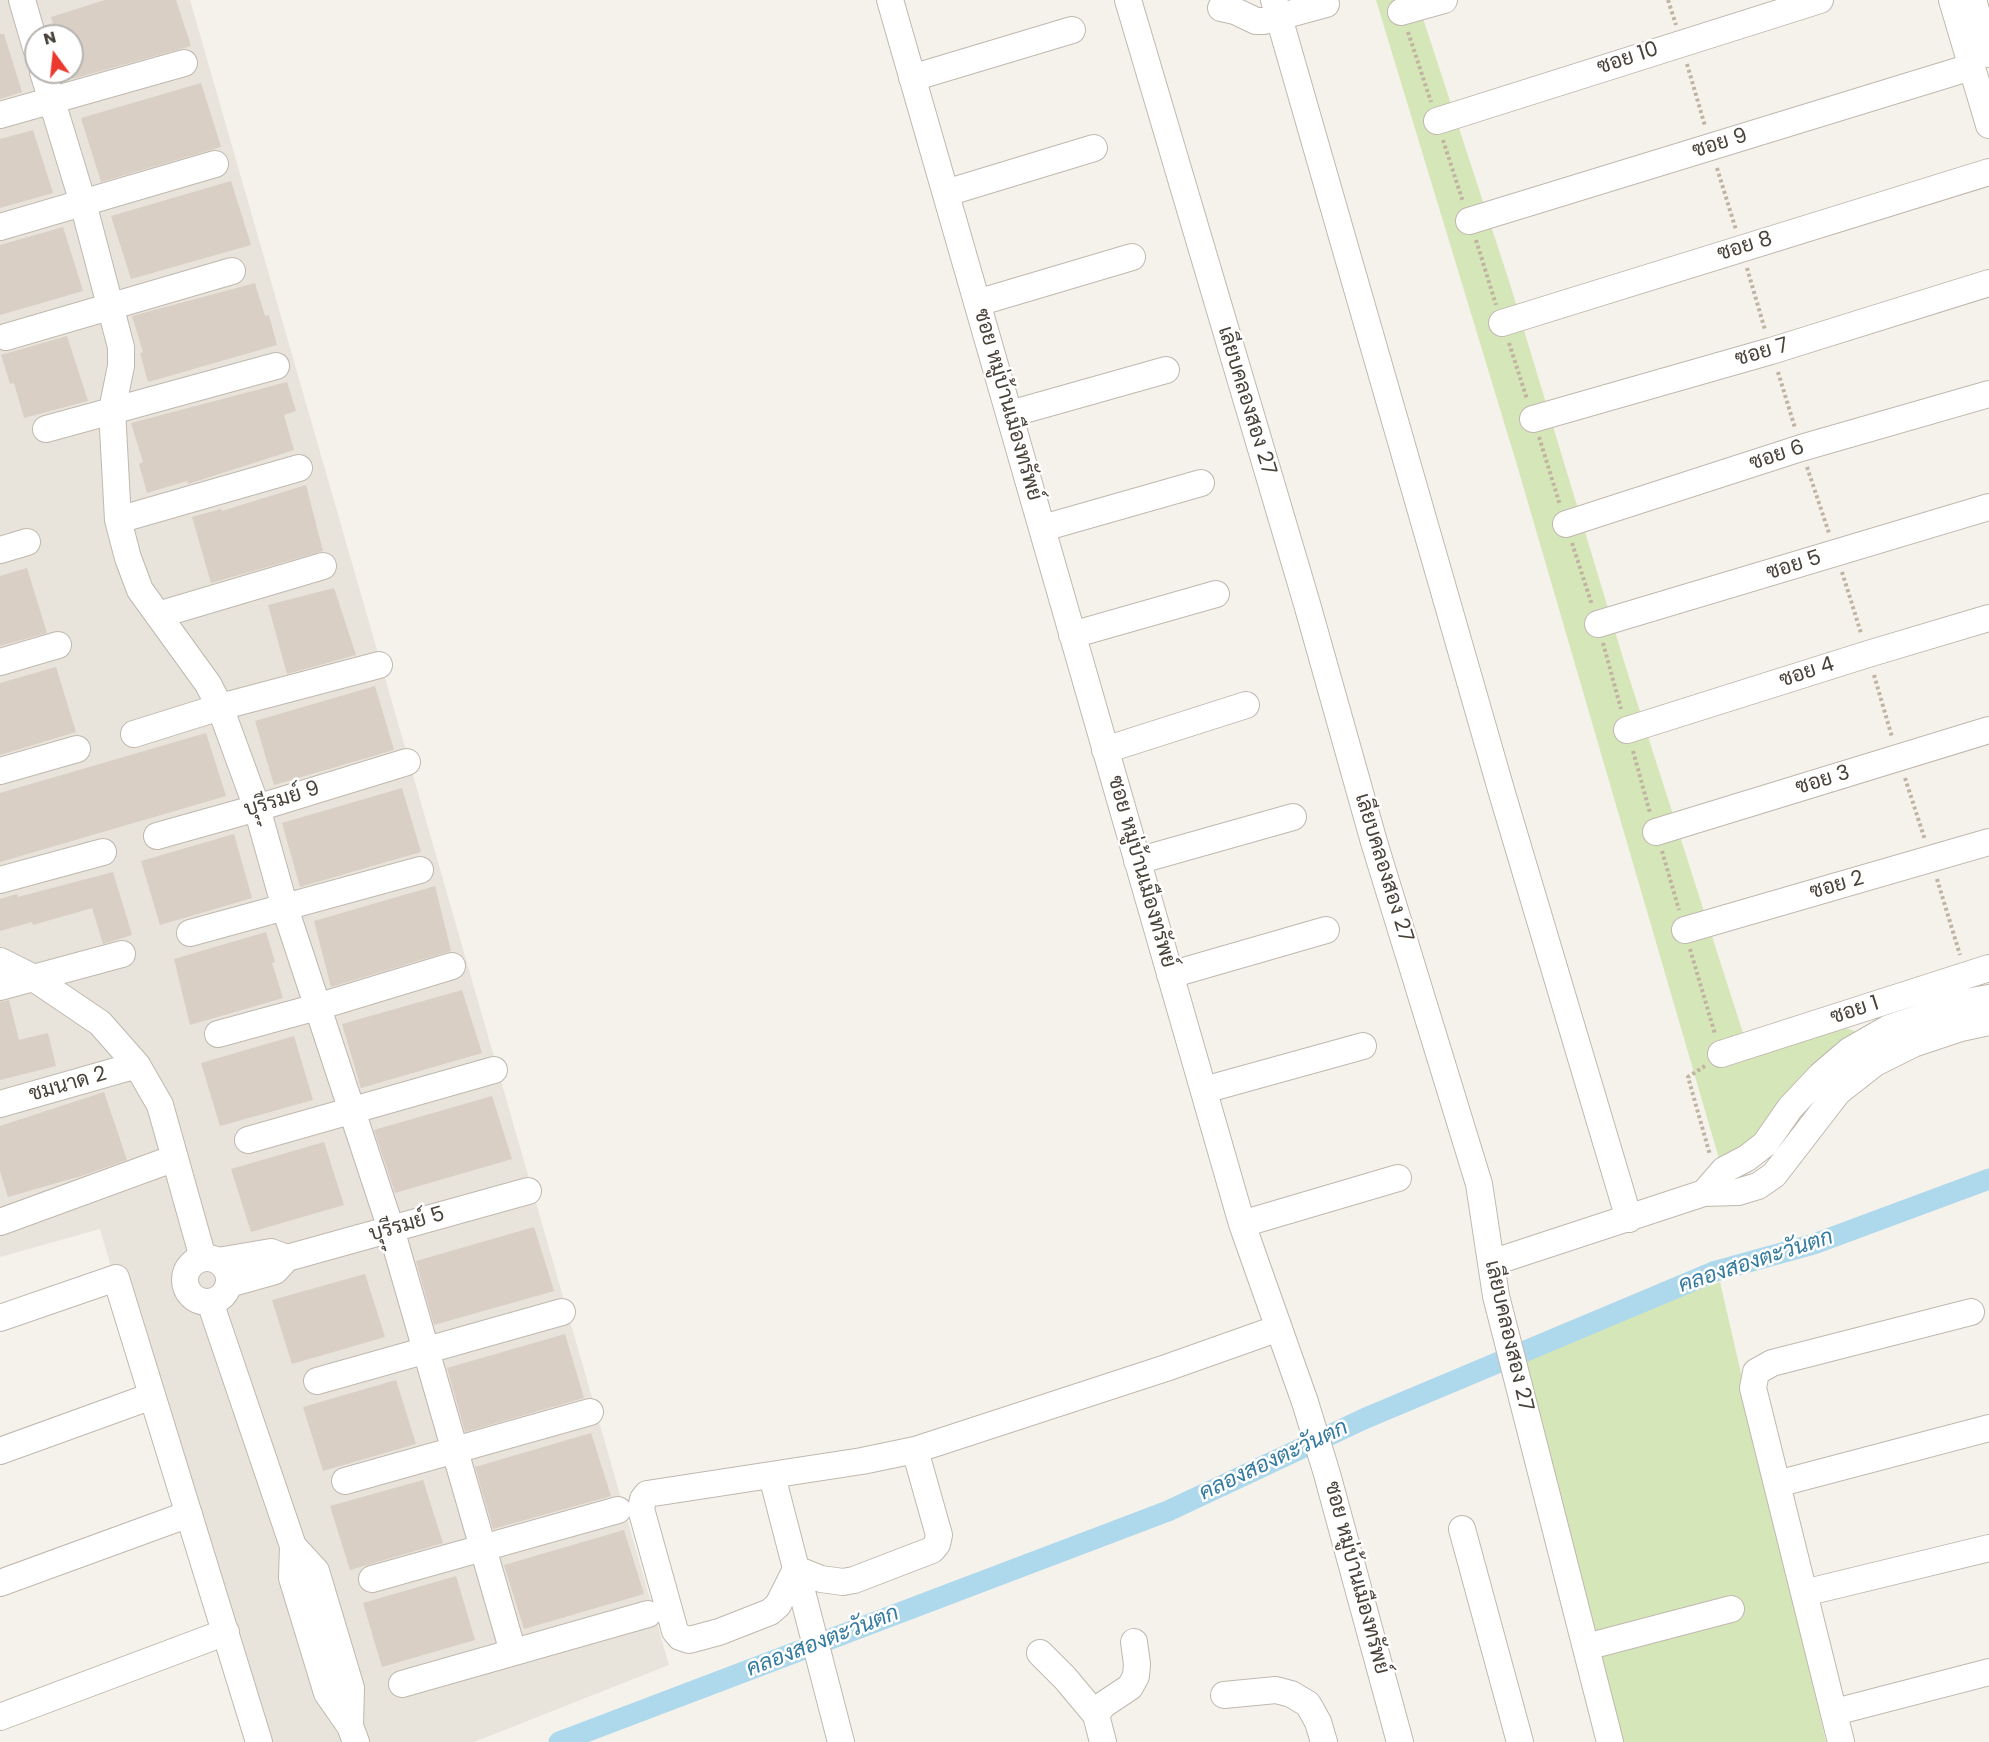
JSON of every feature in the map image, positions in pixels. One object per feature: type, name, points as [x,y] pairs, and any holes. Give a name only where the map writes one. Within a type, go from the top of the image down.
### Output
[{"type":"street","points":[[0,4],[13,0]]},
{"type":"street","points":[[22,0],[29,24]]},
{"type":"street","name":"ซอย หมู่บ้านเมืองทรัพย์","points":[[890,0],[1242,1224],[1305,1402],[1327,1474],[1400,1742]]},
{"type":"street","name":"เลียบคลองสอง 27","points":[[1128,0],[1310,615],[1374,842],[1479,1184],[1496,1296],[1610,1742]]},
{"type":"street","points":[[1401,12],[1443,0]]},
{"type":"street","name":"ซอย 10","points":[[1437,121],[1681,42],[1820,0]]},
{"type":"street","points":[[1952,0],[1980,60]]},
{"type":"street","points":[[1974,0],[1989,125]]},
{"type":"street","points":[[1221,8],[1235,11],[1256,21],[1276,8],[1326,4]]},
{"type":"street","points":[[1276,8],[1502,793],[1629,1219]]},
{"type":"street","points":[[912,78],[1072,30]]},
{"type":"street","name":"ซอย 9","points":[[1469,221],[1711,147],[1980,60]]},
{"type":"street","points":[[0,115],[184,63]]},
{"type":"street","points":[[46,84],[83,203],[121,348],[121,366],[112,410],[117,520],[140,590],[208,684],[220,707],[257,808],[285,909],[392,1230],[513,1652]]},
{"type":"street","points":[[946,193],[1094,148]]},
{"type":"street","points":[[0,227],[215,164]]},
{"type":"street","name":"ซอย 8","points":[[1502,323],[1989,172]]},
{"type":"street","points":[[977,303],[1132,257]]},
{"type":"street","points":[[6,337],[232,272]]},
{"type":"street","name":"ซอย 7","points":[[1533,419],[1771,351],[1989,283]]},
{"type":"street","points":[[46,429],[276,366]]},
{"type":"street","points":[[1010,414],[1166,369]]},
{"type":"street","name":"ซอย 6","points":[[1566,524],[1801,448],[1989,394]]},
{"type":"street","points":[[117,520],[299,468]]},
{"type":"street","points":[[1043,528],[1201,483]]},
{"type":"street","name":"ซอย 5","points":[[1598,624],[1989,507]]},
{"type":"street","points":[[0,550],[27,542]]},
{"type":"street","points":[[158,615],[323,566]]},
{"type":"street","points":[[1072,635],[1216,594]]},
{"type":"street","name":"ซอย 4","points":[[1627,730],[1989,618]]},
{"type":"street","points":[[0,662],[58,645]]},
{"type":"street","points":[[134,734],[220,707],[380,665]]},
{"type":"street","points":[[1105,750],[1246,705]]},
{"type":"street","name":"ซอย 3","points":[[1656,832],[1989,730]]},
{"type":"street","points":[[0,771],[77,749]]},
{"type":"street","name":"บุุรีรมย์ 9","points":[[157,836],[407,762]]},
{"type":"street","points":[[1137,861],[1293,817]]},
{"type":"street","name":"ซอย 2","points":[[1685,930],[1989,842]]},
{"type":"street","points":[[0,880],[103,852]]},
{"type":"street","points":[[190,933],[285,909],[420,870]]},
{"type":"street","points":[[1170,975],[1326,930]]},
{"type":"street","points":[[0,987],[122,954]]},
{"type":"street","points":[[0,961],[32,977],[100,1023],[137,1065],[160,1105],[210,1260]]},
{"type":"street","points":[[218,1034],[452,966]]},
{"type":"street","points":[[1491,1263],[1629,1219],[1710,1186],[1738,1192],[1758,1186],[1774,1175],[1849,1051],[1889,1029],[1982,999],[1978,972]]},
{"type":"street","name":"ซอย 1","points":[[1721,1054],[1978,972]]},
{"type":"street","points":[[1829,1083],[1913,1044],[1961,1028],[1989,1022]]},
{"type":"street","points":[[1204,1090],[1363,1046]]},
{"type":"street","name":"ชมนาด 2","points":[[0,1104],[137,1065]]},
{"type":"street","points":[[248,1140],[494,1070]]},
{"type":"street","points":[[0,1222],[176,1158]]},
{"type":"street","points":[[1242,1224],[1398,1178]]},
{"type":"street","name":"บุุรีรมย์ 5","points":[[229,1284],[275,1271],[286,1258],[528,1191]]},
{"type":"street","name":"บุุรีรมย์ 5","points":[[210,1260],[271,1252],[286,1258]]},
{"type":"street","points":[[210,1260],[226,1268],[229,1284],[219,1299],[210,1302],[195,1299],[186,1288],[186,1272],[196,1261],[210,1260]]},
{"type":"street","points":[[0,1318],[116,1278],[260,1742]]},
{"type":"street","points":[[210,1302],[292,1546],[316,1571],[351,1688],[353,1734]]},
{"type":"street","points":[[317,1381],[562,1312]]},
{"type":"street","points":[[1841,1742],[1753,1388],[1756,1372],[1772,1363],[1971,1312]]},
{"type":"street","points":[[798,1576],[778,1605],[770,1612],[719,1632],[689,1640],[681,1637],[672,1624],[640,1509],[643,1500],[647,1494],[656,1492],[772,1476],[915,1450],[1166,1368],[1279,1328]]},
{"type":"street","points":[[0,1451],[152,1396]]},
{"type":"street","points":[[345,1481],[590,1412]]},
{"type":"street","points":[[1777,1484],[1989,1428]]},
{"type":"street","points":[[798,1576],[843,1582],[855,1580],[932,1550],[937,1544],[939,1535],[915,1450]]},
{"type":"street","points":[[772,1476],[841,1742]]},
{"type":"street","points":[[372,1579],[618,1510]]},
{"type":"street","points":[[0,1583],[189,1514]]},
{"type":"street","points":[[1462,1529],[1520,1742]]},
{"type":"street","points":[[1804,1593],[1989,1548]]},
{"type":"street","points":[[1586,1647],[1731,1609]]},
{"type":"street","points":[[402,1684],[648,1614]]},
{"type":"street","points":[[0,1717],[226,1632]]},
{"type":"street","points":[[1096,1714],[1103,1706],[1130,1687],[1136,1676],[1134,1642]]},
{"type":"street","points":[[1040,1653],[1096,1714],[1103,1742]]},
{"type":"street","points":[[1835,1712],[1989,1672]]},
{"type":"street","points":[[1224,1695],[1276,1690],[1291,1694],[1308,1704],[1318,1722],[1324,1742]]},
{"type":"path","points":[[1668,0],[1771,351],[1931,859],[1978,972]]},
{"type":"path","points":[[1401,12],[1598,624],[1721,1054],[1688,1077],[1710,1186]]},
{"type":"shaded area","points":[[0,0],[190,0],[669,1665],[474,1742],[249,1742],[100,1229],[0,1257]]},
{"type":"green space","points":[[1376,0],[1417,0],[1510,284],[1627,671],[1743,1033],[1760,1042],[1841,1026],[1859,1033],[1759,1141],[1720,1162],[1517,465]]},
{"type":"green space","points":[[1720,1282],[1826,1742],[1620,1742],[1509,1358]]},
{"type":"building","points":[[105,0],[176,0],[191,46],[84,76],[84,24],[53,24],[51,17]]},
{"type":"building","points":[[0,34],[4,34],[22,92],[0,99]]},
{"type":"building","points":[[201,83],[221,147],[101,182],[81,118]]},
{"type":"building","points":[[33,130],[53,193],[0,208],[0,139]]},
{"type":"building","points":[[231,181],[251,245],[131,279],[111,216]]},
{"type":"building","points":[[63,227],[83,291],[0,315],[0,245]]},
{"type":"building","points":[[255,283],[265,316],[269,315],[277,345],[148,382],[140,353],[143,352],[132,316]]},
{"type":"building","points":[[67,336],[88,401],[24,418],[14,383],[10,384],[1,355]]},
{"type":"building","points":[[287,382],[296,411],[284,415],[294,450],[188,484],[187,481],[147,493],[139,464],[143,462],[131,423]]},
{"type":"building","points":[[306,485],[323,551],[211,583],[192,517],[221,509],[222,511]]},
{"type":"building","points":[[27,568],[47,633],[0,646],[0,576]]},
{"type":"building","points":[[334,588],[356,655],[287,674],[268,605]]},
{"type":"building","points":[[56,667],[76,732],[0,755],[0,683]]},
{"type":"building","points":[[375,686],[394,750],[274,785],[255,721]]},
{"type":"building","points":[[206,733],[226,796],[0,862],[0,793]]},
{"type":"building","points":[[402,788],[421,852],[300,887],[282,823]]},
{"type":"building","points":[[234,834],[252,898],[160,925],[141,861]]},
{"type":"building","points":[[113,872],[132,935],[103,944],[92,908],[33,925],[32,922],[0,931],[0,899],[17,894],[18,897]]},
{"type":"building","points":[[435,886],[451,951],[331,987],[314,921]]},
{"type":"building","points":[[266,932],[275,962],[272,963],[283,998],[190,1025],[174,959]]},
{"type":"building","points":[[462,990],[482,1053],[361,1088],[342,1024]]},
{"type":"building","points":[[9,1000],[19,1040],[48,1033],[56,1066],[0,1080],[0,1002]]},
{"type":"building","points":[[294,1036],[313,1100],[220,1126],[201,1063]]},
{"type":"building","points":[[104,1092],[127,1160],[8,1197],[0,1171],[0,1126]]},
{"type":"building","points":[[492,1096],[512,1159],[395,1193],[374,1130]]},
{"type":"building","points":[[324,1142],[344,1205],[251,1232],[231,1169]]},
{"type":"building","points":[[534,1227],[554,1291],[434,1325],[416,1261]]},
{"type":"building","points":[[365,1274],[385,1337],[292,1364],[272,1300]]},
{"type":"building","points":[[565,1334],[584,1398],[465,1432],[447,1368]]},
{"type":"building","points":[[396,1380],[416,1444],[323,1471],[303,1407]]},
{"type":"building","points":[[591,1433],[611,1496],[493,1529],[475,1467]]},
{"type":"building","points":[[423,1480],[443,1543],[350,1570],[330,1506]]},
{"type":"building","points":[[624,1530],[644,1594],[524,1629],[504,1565]]},
{"type":"building","points":[[456,1576],[475,1640],[382,1667],[363,1603]]},
{"type":"waterway","name":"คลองสองตะวันตก","points":[[559,1742],[1168,1511],[1366,1418],[1716,1271],[1814,1244],[1989,1179]]}]
